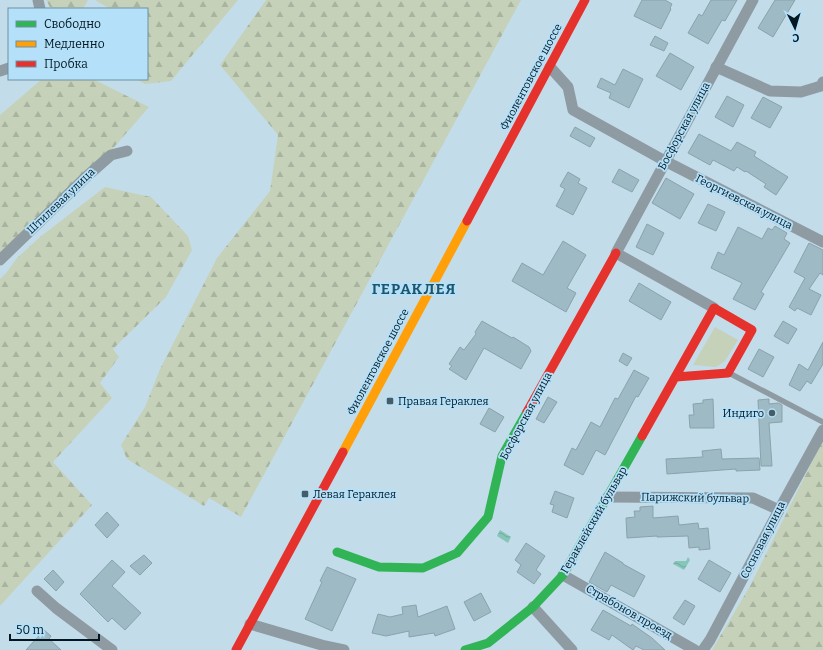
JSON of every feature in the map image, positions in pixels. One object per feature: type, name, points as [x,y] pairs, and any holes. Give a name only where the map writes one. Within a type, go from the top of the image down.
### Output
[{"type":"street","name":"Фиолентовское шоссе","points":[[236,650],[585,0]]},
{"type":"street","name":"Босфорская улица","points":[[337,552],[379,567],[423,568],[457,553],[488,517],[502,456],[616,252],[753,0]]},
{"type":"street","name":"Георгиевская улица","points":[[550,67],[568,87],[573,110],[665,161],[823,242]]},
{"type":"street","points":[[716,67],[770,91],[802,92],[820,86],[823,82]]},
{"type":"street","name":"Штилевая улица","points":[[0,260],[91,172],[111,155],[127,151]]},
{"type":"street","points":[[616,252],[752,330],[728,373],[676,377]]},
{"type":"street","name":"Гераклейский бульвар","points":[[465,650],[490,647],[533,607],[563,575],[714,308]]},
{"type":"street","name":"Сосновая улица","points":[[703,650],[722,619],[823,430]]},
{"type":"street","name":"Парижский бульвар","points":[[608,497],[753,498],[779,510]]},
{"type":"street","name":"Страбонов проезд","points":[[563,575],[695,650]]},
{"type":"street","points":[[37,591],[56,608],[112,650]]},
{"type":"street","points":[[533,607],[572,650]]},
{"type":"street","points":[[250,624],[325,646],[344,650]]},
{"type":"lane","points":[[728,373],[823,422]]},
{"type":"green space","points":[[46,0],[88,0],[84,8],[50,8]]},
{"type":"green space","points":[[95,0],[238,0],[171,81],[145,84],[138,80],[148,80],[148,8],[108,8]]},
{"type":"green space","points":[[266,0],[521,0],[241,517],[209,498],[204,506],[127,459],[121,445],[145,407],[160,369],[217,258],[270,191],[278,135],[220,65]]},
{"type":"green space","points":[[41,80],[95,80],[149,107],[109,153],[0,261],[0,115]]},
{"type":"green space","points":[[105,187],[151,197],[188,236],[192,250],[166,297],[113,349],[119,357],[100,383],[112,398],[53,462],[92,505],[0,606],[0,279],[17,258],[40,237]]},
{"type":"green space","points":[[715,327],[738,340],[725,361],[716,367],[693,365]]},
{"type":"green space","points":[[823,440],[823,650],[712,650],[750,586]]},
{"type":"water","points":[[500,530],[511,537],[508,543],[497,536]]},
{"type":"water","points":[[688,557],[690,560],[684,570],[673,564],[675,561],[686,561]]},
{"type":"building","points":[[642,0],[665,0],[672,4],[661,29],[634,16]]},
{"type":"building","points":[[711,0],[737,0],[725,21],[722,20],[708,44],[688,33],[699,14],[702,16]]},
{"type":"building","points":[[775,0],[795,0],[773,37],[758,28]]},
{"type":"building","points":[[655,36],[668,43],[664,51],[650,45]]},
{"type":"building","points":[[670,53],[694,67],[681,90],[656,76]]},
{"type":"building","points":[[623,69],[643,79],[629,108],[609,98],[611,93],[597,87],[601,78],[615,85]]},
{"type":"building","points":[[727,96],[744,105],[733,127],[715,117]]},
{"type":"building","points":[[763,97],[782,107],[770,128],[751,118]]},
{"type":"building","points":[[575,127],[595,138],[590,147],[570,136]]},
{"type":"building","points":[[699,134],[731,151],[737,142],[756,152],[754,156],[788,177],[776,195],[764,187],[766,184],[746,171],[745,172],[737,167],[734,171],[713,160],[710,165],[688,153]]},
{"type":"building","points":[[619,169],[639,180],[632,192],[612,182]]},
{"type":"building","points":[[568,172],[580,179],[578,183],[587,188],[573,215],[556,206],[565,189],[560,186]]},
{"type":"building","points":[[666,178],[694,194],[680,219],[652,203]]},
{"type":"building","points":[[708,204],[725,212],[716,231],[698,223]]},
{"type":"building","points":[[647,224],[664,233],[653,255],[636,247]]},
{"type":"building","points":[[775,226],[787,233],[784,239],[790,243],[761,292],[764,294],[755,310],[733,299],[742,283],[711,268],[718,252],[724,255],[738,227],[762,239],[768,228],[772,230]]},
{"type":"building","points":[[563,241],[586,255],[567,288],[576,293],[566,312],[512,281],[522,263],[543,275]]},
{"type":"building","points":[[809,243],[823,250],[823,275],[820,273],[809,289],[821,295],[811,315],[797,308],[795,311],[789,307],[805,278],[794,272]]},
{"type":"building","points":[[639,283],[671,302],[661,320],[629,301]]},
{"type":"building","points":[[482,321],[529,347],[531,351],[521,369],[484,348],[466,380],[449,369],[452,366],[449,364],[460,347],[464,350],[476,334],[475,332]]},
{"type":"building","points":[[783,321],[797,329],[788,344],[774,336]]},
{"type":"building","points":[[823,342],[823,364],[811,384],[807,381],[800,391],[789,385],[799,364],[808,370]]},
{"type":"building","points":[[759,349],[774,357],[763,377],[748,369]]},
{"type":"building","points":[[623,353],[632,358],[627,366],[619,361]]},
{"type":"building","points":[[634,370],[649,378],[638,397],[636,396],[605,455],[596,450],[583,475],[564,465],[572,448],[576,450],[591,422],[600,427],[615,398],[618,399]]},
{"type":"building","points":[[548,397],[557,402],[544,423],[536,419]]},
{"type":"building","points":[[713,399],[714,428],[690,428],[689,415],[694,415],[693,404],[703,403],[703,400]]},
{"type":"building","points":[[769,399],[769,404],[778,403],[782,405],[782,422],[769,423],[772,466],[761,466],[758,400]]},
{"type":"building","points":[[489,408],[504,417],[495,432],[480,424]]},
{"type":"building","points":[[721,449],[722,459],[759,458],[760,470],[736,471],[736,469],[667,474],[666,459],[703,457],[702,451]]},
{"type":"building","points":[[555,491],[574,498],[567,518],[552,512],[554,505],[550,504]]},
{"type":"building","points":[[653,506],[653,518],[678,516],[679,525],[698,523],[699,529],[708,528],[710,549],[699,550],[699,547],[689,548],[688,536],[627,538],[626,518],[635,517],[634,511],[640,511],[640,507]]},
{"type":"building","points":[[107,512],[119,525],[107,538],[95,525]]},
{"type":"building","points":[[526,543],[545,556],[536,570],[541,574],[534,584],[517,572],[521,565],[515,560]]},
{"type":"building","points":[[605,552],[645,576],[634,597],[611,585],[607,592],[589,582]]},
{"type":"building","points":[[144,555],[152,563],[140,575],[130,566]]},
{"type":"building","points":[[112,560],[125,572],[112,586],[141,613],[125,630],[112,618],[108,622],[80,594]]},
{"type":"building","points":[[709,560],[731,573],[720,592],[698,579]]},
{"type":"building","points":[[327,567],[356,579],[332,631],[305,619],[322,582],[320,581]]},
{"type":"building","points":[[53,570],[64,582],[56,591],[44,579]]},
{"type":"building","points":[[481,593],[491,612],[474,621],[464,602]]},
{"type":"building","points":[[685,600],[695,606],[684,625],[673,618]]},
{"type":"building","points":[[416,605],[418,617],[447,606],[455,629],[435,636],[434,633],[409,637],[409,631],[386,636],[372,633],[378,614],[390,617],[403,614],[402,607]]},
{"type":"building","points":[[603,610],[631,626],[632,624],[652,638],[665,650],[644,650],[636,646],[633,650],[612,635],[609,640],[591,630]]},
{"type":"building","points":[[44,630],[51,636],[49,639],[61,650],[26,650]]},
{"type":"traffic: fast","points":[[337,552],[379,567],[423,568],[457,553],[488,517],[502,456],[527,412]]},
{"type":"traffic: fast","points":[[465,650],[488,643],[533,607],[563,575],[642,436]]},
{"type":"traffic: slow","points":[[343,452],[467,221]]},
{"type":"traffic: jam","points":[[467,221],[585,0]]},
{"type":"traffic: jam","points":[[527,412],[616,253]]},
{"type":"traffic: jam","points":[[642,436],[714,308],[752,330],[728,373],[676,377]]},
{"type":"traffic: jam","points":[[236,650],[343,452]]},
{"type":"place","name":"Правая Гераклея","points":[[390,401]]},
{"type":"place","name":"Индиго","points":[[772,413]]},
{"type":"place","name":"Левая Гераклея","points":[[305,494]]},
{"type":"district","name":"ГЕРАКЛЕЯ","points":[[414,289]]}]
